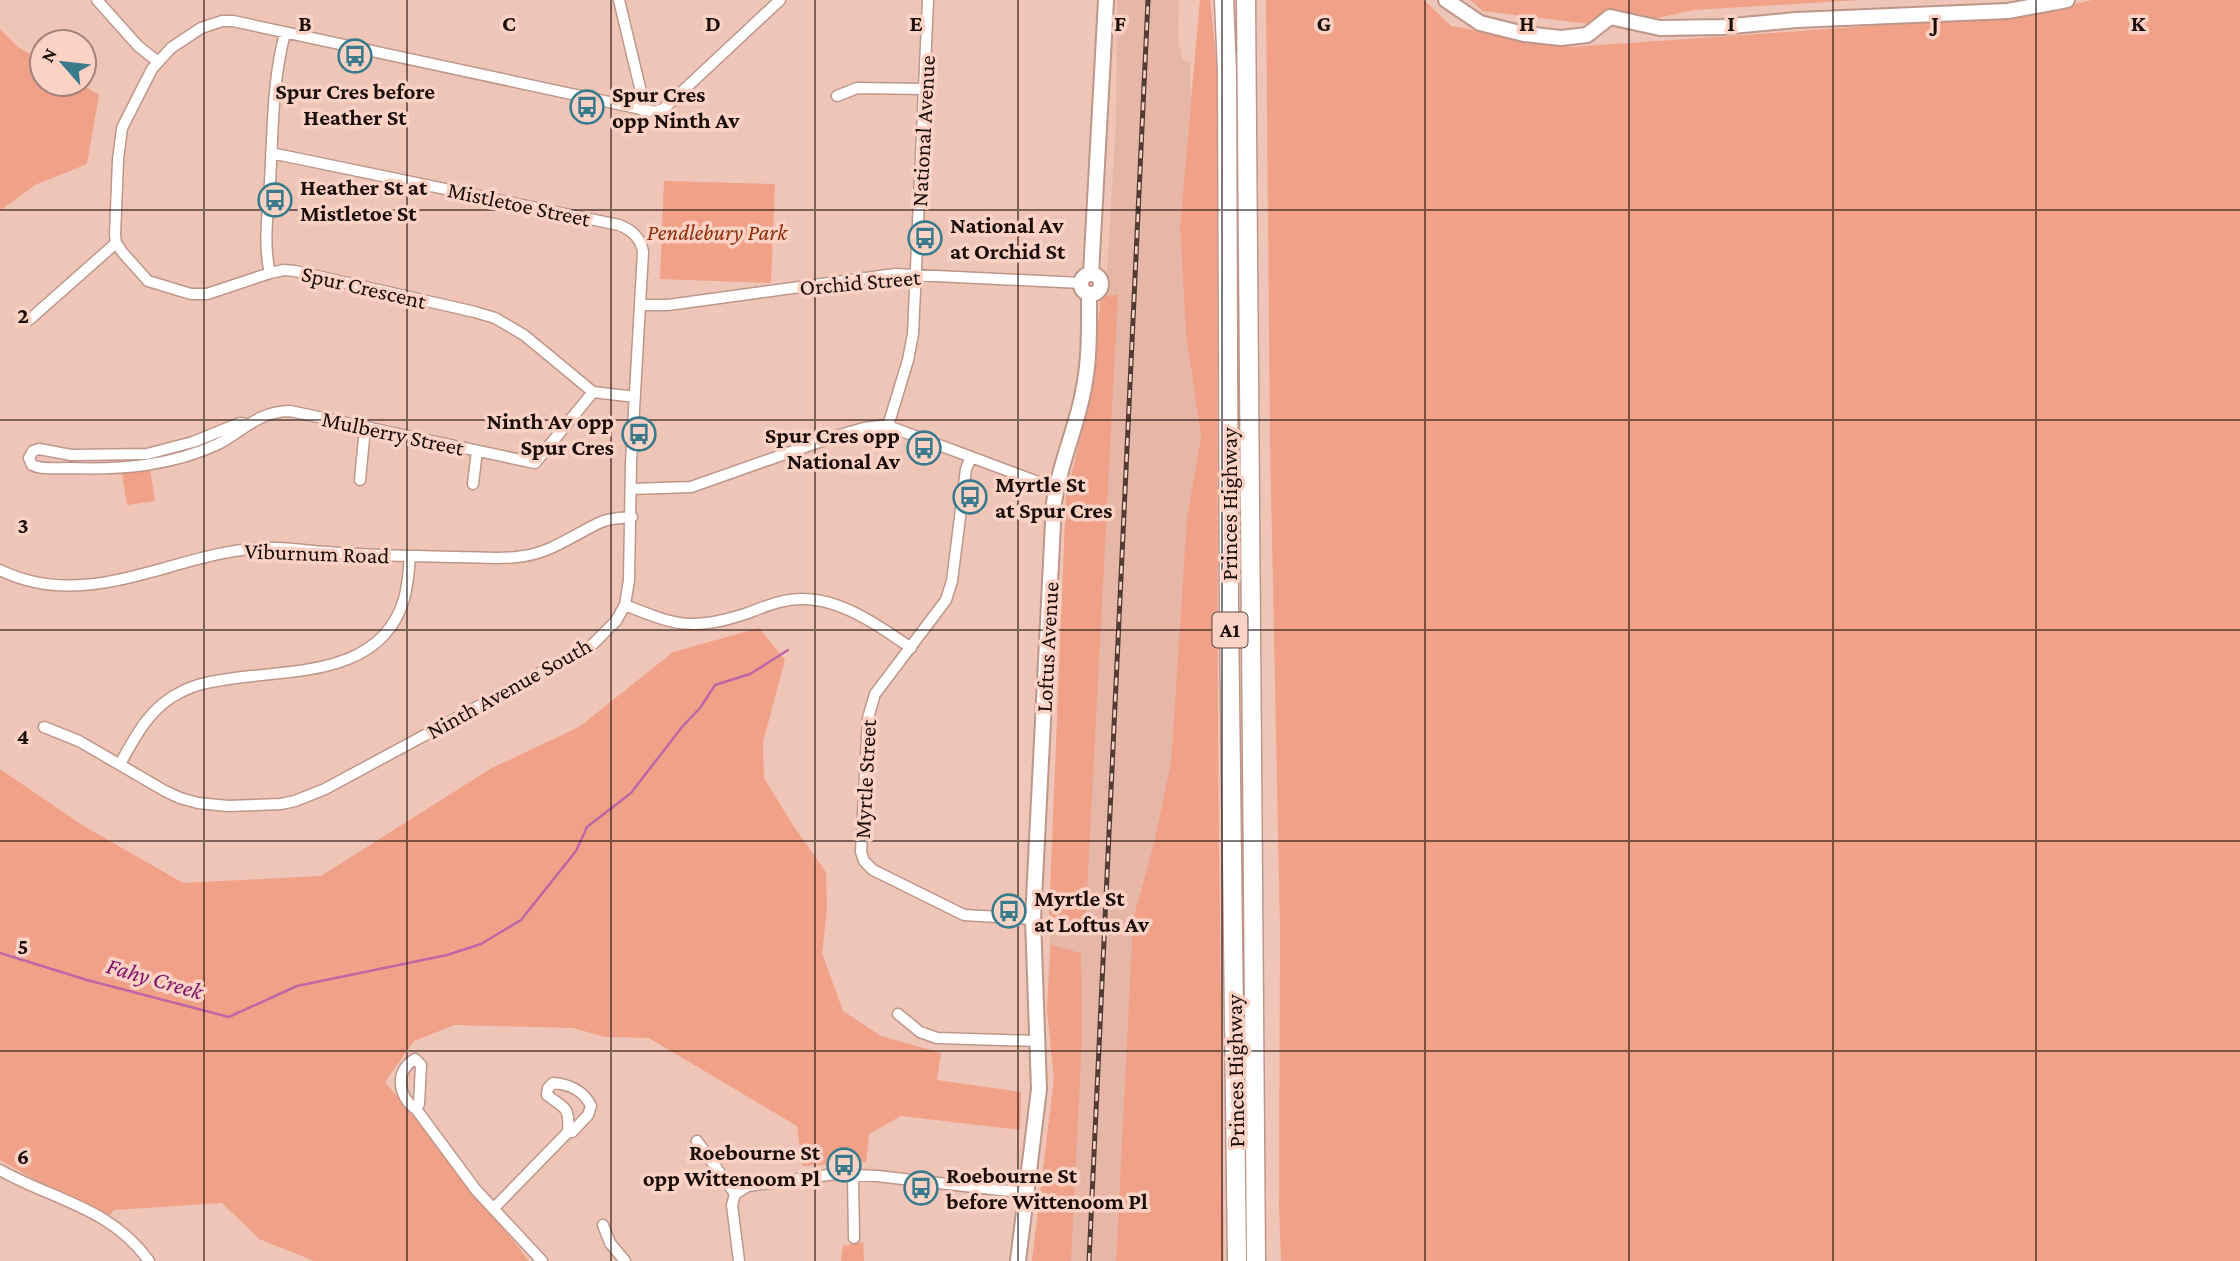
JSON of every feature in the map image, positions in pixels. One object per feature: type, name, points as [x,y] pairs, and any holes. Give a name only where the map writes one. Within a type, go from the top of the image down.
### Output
[{"type":"highway","name":"Princes Highway","points":[[1224,0],[1227,84],[1229,601],[1237,1261]]},
{"type":"highway","name":"Princes Highway","points":[[1246,0],[1256,1261]]},
{"type":"street","points":[[97,0],[138,46],[157,61]]},
{"type":"street","points":[[619,0],[642,96],[642,110]]},
{"type":"street","points":[[29,320],[117,243],[116,198],[122,128],[157,61],[201,28],[222,21],[233,21],[655,112],[663,109],[780,0]]},
{"type":"street","name":"National Avenue","points":[[888,426],[910,347],[928,0]]},
{"type":"street","name":"Loftus Avenue","points":[[1018,1261],[1039,1089],[1033,919],[1057,486],[1084,390],[1089,341],[1087,284],[1106,0]]},
{"type":"street","points":[[1446,0],[1480,23],[1500,30],[1561,38],[1587,35],[1610,17],[1660,28],[1722,27],[1796,20],[2008,11],[2067,0]]},
{"type":"street","points":[[270,273],[267,245],[274,94],[285,33]]},
{"type":"street","points":[[837,96],[857,88],[925,89]]},
{"type":"street","name":"Mistletoe Street","points":[[271,153],[283,153],[620,225],[628,228],[639,239]]},
{"type":"street","name":"Ninth Avenue South","points":[[44,727],[79,741],[172,794],[198,803],[228,806],[295,801],[325,789],[592,645],[616,621],[625,605],[629,580],[643,252],[639,239]]},
{"type":"street","name":"Spur Crescent","points":[[117,243],[148,281],[191,294],[207,295],[284,270],[495,318],[524,335],[593,392]]},
{"type":"street","name":"Orchid Street","points":[[640,306],[668,305],[895,274],[1087,284]]},
{"type":"street","points":[[593,392],[635,397]]},
{"type":"street","name":"Mulberry Street","points":[[246,425],[240,424],[192,442],[147,454],[71,455],[39,449],[33,451],[29,458],[32,465],[41,468],[94,469],[151,465],[202,451],[242,431],[246,425],[268,413],[290,411],[534,463],[593,392]]},
{"type":"street","points":[[631,489],[691,487],[846,433],[888,426],[1038,482],[1057,486]]},
{"type":"street","points":[[359,480],[365,428]]},
{"type":"street","points":[[473,484],[477,451]]},
{"type":"street","name":"Myrtle Street","points":[[971,457],[966,469],[950,590],[940,611],[875,694],[869,709],[861,848],[864,861],[873,870],[964,915],[1033,919]]},
{"type":"street","name":"Viburnum Road","points":[[0,570],[36,582],[89,585],[120,580],[237,550],[262,547],[500,559],[542,552],[601,522],[632,517]]},
{"type":"street","points":[[120,764],[149,716],[182,691],[228,679],[329,666],[357,656],[370,647],[400,611],[405,597],[410,556]]},
{"type":"street","points":[[625,605],[668,622],[705,625],[778,602],[805,599],[825,602],[891,633],[911,648]]},
{"type":"street","points":[[898,1014],[920,1032],[937,1038],[1037,1041]]},
{"type":"street","points":[[494,1208],[588,1115],[591,1106],[585,1096],[565,1085],[553,1083],[548,1088],[547,1095],[565,1107],[568,1132]]},
{"type":"street","points":[[416,1109],[476,1190],[542,1261]]},
{"type":"street","points":[[697,1141],[735,1194]]},
{"type":"street","points":[[0,1170],[98,1215],[131,1241],[149,1261]]},
{"type":"street","points":[[853,1175],[854,1238]]},
{"type":"street","points":[[739,1261],[732,1205],[735,1194],[748,1186],[808,1177],[853,1175],[1026,1193]]},
{"type":"street","points":[[603,1225],[610,1243],[625,1261]]},
{"type":"shaded area","points":[[1117,0],[1179,0],[1178,37],[1182,59],[1190,62],[1191,101],[1180,226],[1186,334],[1201,437],[1187,517],[1171,762],[1154,843],[1133,919],[1116,1261],[1032,1261],[1054,1079],[1047,1010],[1066,497],[1091,394],[1101,297],[1107,271],[1116,122]]},
{"type":"green space","points":[[1200,0],[1210,0],[1217,67],[1218,748],[1224,1261],[1116,1261],[1133,919],[1154,843],[1171,762],[1187,517],[1201,437],[1186,334],[1180,226]]},
{"type":"green space","points":[[1266,0],[1424,0],[1451,26],[1572,47],[2030,15],[2092,0],[2240,0],[2240,1261],[1281,1261],[1280,928],[1270,441]]},
{"type":"green space","points":[[1470,0],[1859,0],[1694,10],[1615,27],[1483,11]]},
{"type":"green space","points":[[0,29],[28,53],[28,98],[98,98],[99,95],[87,164],[35,185],[0,211]]},
{"type":"green space","name":"Pendlebury Park","points":[[664,181],[775,184],[771,283],[660,279]]},
{"type":"green space","points":[[1118,294],[1085,931],[1049,915],[1066,497],[1091,394],[1101,297]]},
{"type":"green space","points":[[150,468],[155,501],[127,505],[122,473]]},
{"type":"green space","points":[[759,628],[785,660],[763,742],[764,778],[826,872],[827,910],[822,953],[843,1011],[881,1036],[941,1053],[937,1080],[1021,1092],[1020,1130],[901,1116],[869,1134],[866,1162],[802,1166],[797,1126],[649,1038],[605,1037],[573,1028],[455,1025],[414,1041],[385,1082],[440,1147],[529,1261],[314,1261],[259,1239],[222,1203],[114,1210],[110,1215],[0,1160],[0,769],[82,825],[183,883],[321,876],[490,769],[579,727],[673,652]]},
{"type":"green space","points":[[1051,945],[1081,953],[1082,1038],[1071,1261],[1032,1261],[1054,1079],[1047,1010]]},
{"type":"green space","points":[[863,1242],[864,1261],[841,1261],[843,1246]]},
{"type":"waterway","name":"Fahy Creek","points":[[0,953],[87,980],[229,1017],[297,986],[447,955],[481,944],[521,920],[576,851],[587,827],[631,793],[700,708],[715,685],[750,674],[788,650]]},
{"type":"railway","points":[[1089,1261],[1148,0]]},
{"type":"place","name":"Spur Cres before Heather St","points":[[355,56]]},
{"type":"place","name":"Spur Cres opp Ninth Av","points":[[587,107]]},
{"type":"place","name":"Heather St at Mistletoe St","points":[[275,200]]},
{"type":"place","name":"National Av at Orchid St","points":[[925,238]]},
{"type":"place","name":"Ninth Av opp Spur Cres","points":[[639,434]]},
{"type":"place","name":"Spur Cres opp National Av","points":[[924,448]]},
{"type":"place","name":"Myrtle St at Spur Cres","points":[[970,497]]},
{"type":"place","name":"Myrtle St at Loftus Av","points":[[1009,911]]},
{"type":"place","name":"Roebourne St opp Wittenoom Pl","points":[[844,1165]]},
{"type":"place","name":"Roebourne St before Wittenoom Pl","points":[[921,1188]]}]
